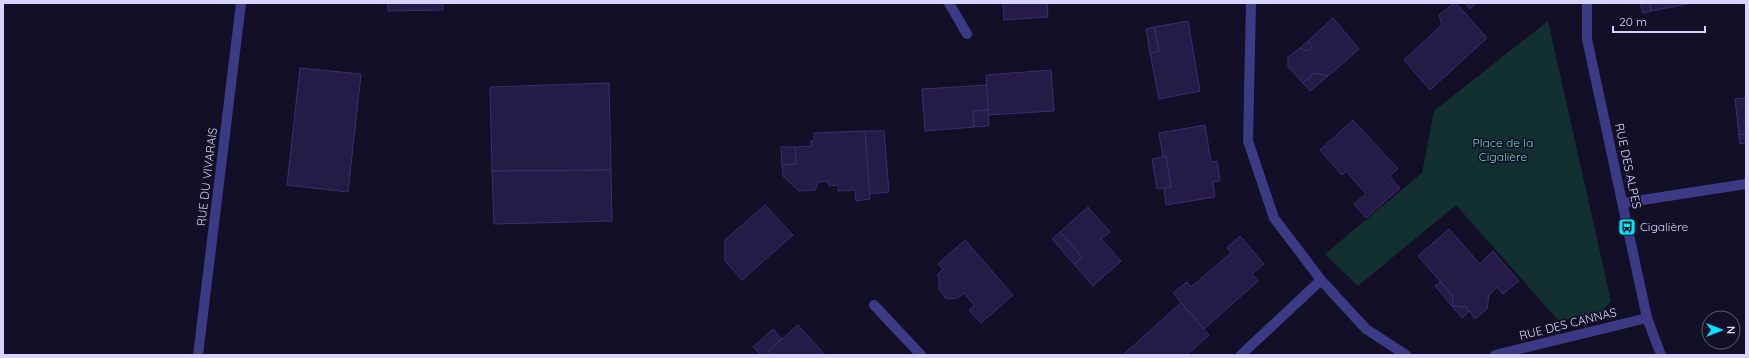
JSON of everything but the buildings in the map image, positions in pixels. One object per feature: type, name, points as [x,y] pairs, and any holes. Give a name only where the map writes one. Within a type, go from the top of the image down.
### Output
[{"type":"street","name":"RUE DU VIVARAIS","points":[[198,355],[241,3]]},
{"type":"street","points":[[949,3],[967,34]]},
{"type":"street","points":[[1250,3],[1248,141],[1274,218],[1321,280],[1366,329],[1406,355]]},
{"type":"street","name":"RUE DES ALPES","points":[[1587,3],[1587,39],[1647,318],[1661,355]]},
{"type":"street","points":[[1623,203],[1746,184]]},
{"type":"street","points":[[1241,355],[1321,280]]},
{"type":"street","points":[[874,305],[921,355]]},
{"type":"street","name":"RUE DES CANNAS","points":[[1495,355],[1647,318]]},
{"type":"green space","name":"Place de la Cigalière","points":[[1548,21],[1611,301],[1596,318],[1558,320],[1456,205],[1358,286],[1325,254],[1422,173],[1434,111]]},
{"type":"place","name":"Cigalière","points":[[1627,227]]}]
